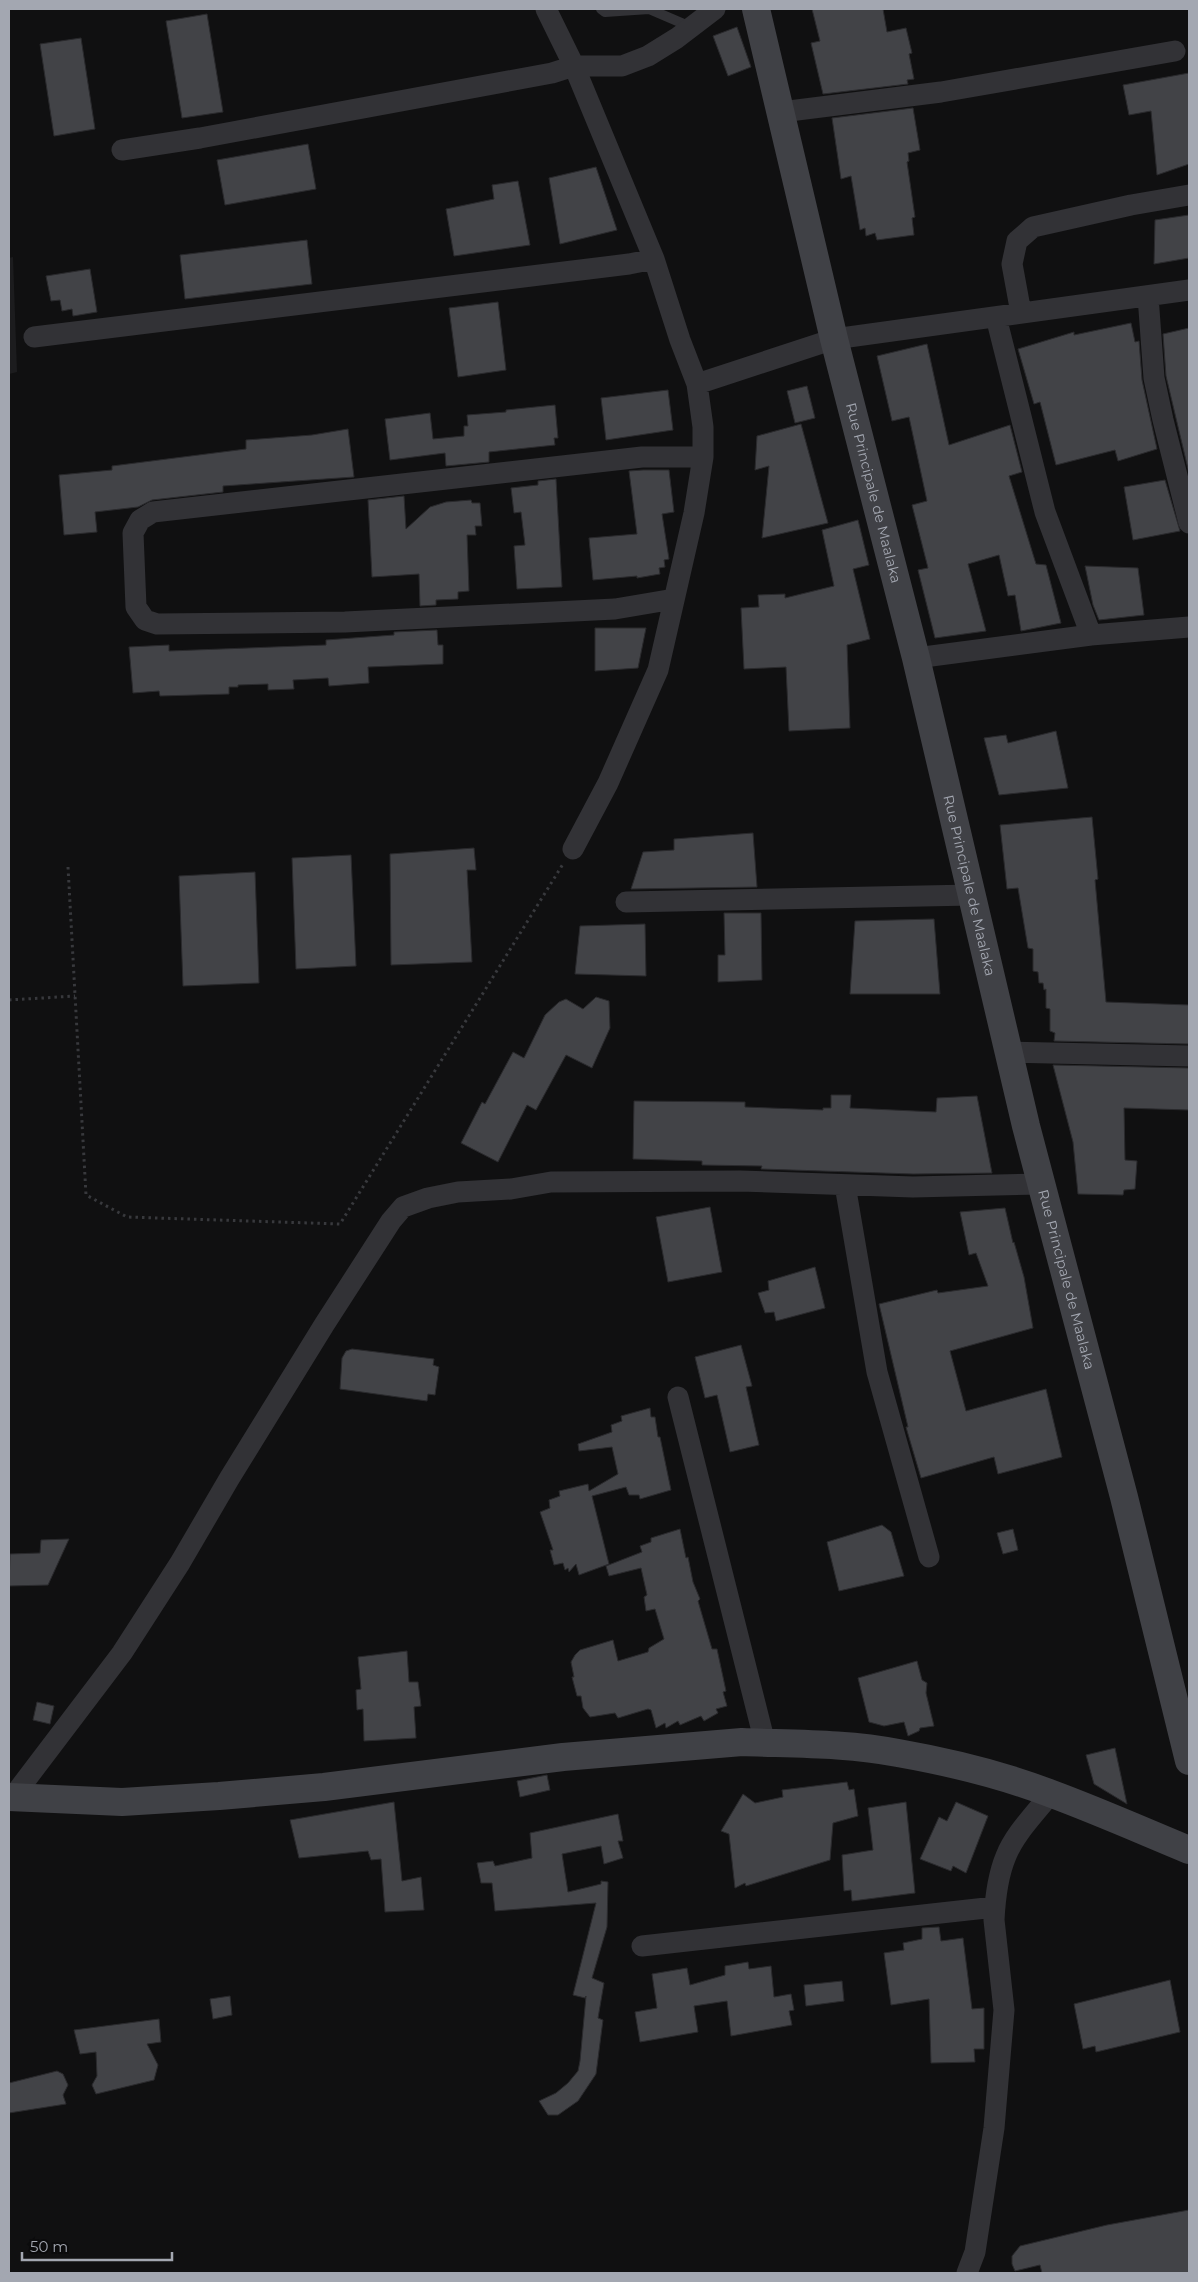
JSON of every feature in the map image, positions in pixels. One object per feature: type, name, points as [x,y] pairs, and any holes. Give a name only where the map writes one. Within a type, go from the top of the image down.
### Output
[{"type":"main road","name":"Rue Principale de Maalaka","points":[[756,9],[834,339],[916,658],[1041,1184],[1124,1497],[1189,1761]]},
{"type":"main road","points":[[10,1798],[122,1802],[219,1796],[324,1787],[563,1757],[742,1742],[825,1745],[896,1752],[1004,1778],[1051,1793],[1189,1850]]},
{"type":"street","points":[[546,9],[574,66],[654,259],[680,340],[697,384],[703,427],[703,457],[694,513],[658,670],[608,783],[573,849]]},
{"type":"street","points":[[122,150],[200,138],[552,73],[574,66],[622,66],[648,56],[715,9]]},
{"type":"street","points":[[781,112],[941,92],[1175,51]]},
{"type":"street","points":[[1021,313],[1012,264],[1017,240],[1033,227],[1130,205],[1189,195]]},
{"type":"street","points":[[34,337],[620,265],[654,259]]},
{"type":"street","points":[[697,384],[834,339],[1189,290]]},
{"type":"street","points":[[1148,296],[1154,378],[1189,522]]},
{"type":"street","points":[[996,316],[1045,512],[1090,635]]},
{"type":"street","points":[[674,599],[616,609],[365,621],[158,624],[145,620],[136,607],[133,533],[140,520],[153,512],[642,457],[703,457]]},
{"type":"street","points":[[916,658],[1090,635],[1189,627]]},
{"type":"street","points":[[626,902],[972,895]]},
{"type":"street","points":[[1009,1052],[1189,1056]]},
{"type":"street","points":[[10,1798],[122,1653],[180,1562],[324,1325],[403,1207],[428,1198],[458,1192],[511,1189],[552,1182],[740,1180],[913,1187],[1041,1184]]},
{"type":"street","points":[[845,1185],[877,1372],[929,1557]]},
{"type":"street","points":[[678,1397],[765,1743]]},
{"type":"street","points":[[967,2273],[975,2252],[994,2128],[1004,2010],[994,1920],[995,1907],[1005,1857],[1011,1846],[1051,1793]]},
{"type":"street","points":[[642,1946],[995,1907]]},
{"type":"lane","points":[[601,9],[605,12],[649,9],[691,27]]},
{"type":"path","points":[[68,867],[86,1195],[127,1217],[340,1224],[573,849]]},
{"type":"path","points":[[9,1000],[75,996]]},
{"type":"shaded area","points":[[13,257],[17,372],[9,374],[9,258]]},
{"type":"building","points":[[812,9],[883,9],[887,32],[906,28],[912,53],[909,54],[914,79],[907,80],[908,84],[823,94],[811,43],[820,41]]},
{"type":"building","points":[[207,14],[223,112],[182,118],[166,21]]},
{"type":"building","points":[[737,27],[751,67],[728,76],[713,36]]},
{"type":"building","points":[[81,38],[95,129],[54,136],[40,44]]},
{"type":"building","points":[[1189,73],[1189,164],[1157,175],[1151,111],[1129,115],[1123,85]]},
{"type":"building","points":[[913,108],[920,150],[908,153],[909,161],[907,162],[915,217],[912,218],[914,235],[877,240],[875,233],[866,236],[865,228],[860,230],[851,176],[841,179],[832,118]]},
{"type":"building","points":[[308,144],[316,189],[225,205],[217,160]]},
{"type":"building","points":[[596,167],[617,230],[560,244],[549,178]]},
{"type":"building","points":[[518,181],[530,245],[454,256],[446,209],[494,199],[492,185]]},
{"type":"building","points":[[1189,215],[1189,258],[1154,264],[1155,220]]},
{"type":"building","points":[[307,240],[312,284],[185,299],[180,255]]},
{"type":"building","points":[[90,269],[97,312],[73,316],[72,309],[62,311],[60,300],[51,301],[46,276]]},
{"type":"building","points":[[498,302],[506,370],[458,377],[449,308]]},
{"type":"building","points":[[1131,323],[1135,342],[1139,341],[1142,380],[1157,449],[1118,461],[1115,450],[1056,465],[1040,402],[1034,404],[1018,349],[1074,332],[1074,335]]},
{"type":"building","points":[[1189,328],[1189,473],[1166,376],[1163,334]]},
{"type":"building","points":[[927,344],[949,445],[1010,425],[1022,472],[1009,476],[1036,564],[1046,565],[1061,623],[1021,631],[1015,595],[1008,596],[999,555],[968,564],[986,631],[935,638],[918,570],[928,568],[912,505],[927,501],[909,417],[892,421],[877,356]]},
{"type":"building","points":[[807,386],[815,418],[795,423],[787,391]]},
{"type":"building","points":[[668,390],[673,430],[606,440],[601,398]]},
{"type":"building","points":[[555,405],[558,438],[554,438],[555,445],[489,452],[489,462],[446,466],[445,453],[390,460],[385,419],[430,413],[433,439],[464,436],[464,426],[468,426],[467,415]]},
{"type":"building","points":[[801,424],[828,523],[762,538],[769,466],[755,470],[757,436]]},
{"type":"building","points":[[348,429],[354,477],[223,486],[223,492],[152,500],[138,507],[95,512],[97,532],[64,535],[59,475],[112,470],[112,466],[246,449],[246,440],[312,435]]},
{"type":"building","points":[[669,470],[674,512],[662,514],[669,559],[664,560],[665,567],[659,568],[660,574],[637,578],[637,576],[593,580],[589,538],[637,534],[629,471]]},
{"type":"building","points":[[556,479],[562,587],[517,589],[514,546],[525,545],[521,512],[514,513],[511,488],[538,485],[538,481]]},
{"type":"building","points":[[1165,480],[1180,531],[1133,540],[1124,487]]},
{"type":"building","points":[[404,496],[406,529],[430,507],[446,502],[471,500],[472,503],[480,503],[482,526],[475,526],[476,535],[467,535],[469,591],[458,592],[458,599],[436,600],[436,605],[420,606],[419,574],[372,577],[368,500]]},
{"type":"building","points":[[858,520],[869,565],[853,569],[870,639],[847,645],[850,728],[789,731],[786,667],[744,669],[741,608],[759,607],[758,595],[785,594],[785,598],[834,586],[822,530]]},
{"type":"building","points":[[1085,566],[1138,568],[1144,615],[1099,620],[1093,605]]},
{"type":"building","points":[[595,628],[646,628],[638,668],[595,671]]},
{"type":"building","points":[[437,630],[438,645],[443,645],[443,664],[368,667],[369,683],[329,686],[328,678],[293,680],[294,689],[268,690],[268,684],[238,685],[238,687],[229,687],[229,694],[160,696],[159,691],[133,693],[129,647],[169,645],[169,651],[326,645],[326,640],[394,635],[394,632]]},
{"type":"building","points":[[1056,731],[1068,788],[999,795],[984,738],[1006,735],[1008,743]]},
{"type":"building","points":[[1092,817],[1098,879],[1095,880],[1106,1002],[1189,1005],[1189,1044],[1054,1041],[1055,1033],[1050,1031],[1050,1009],[1046,1008],[1046,989],[1044,990],[1043,983],[1039,983],[1038,972],[1033,971],[1033,949],[1028,948],[1018,888],[1007,889],[1000,825]]},
{"type":"building","points":[[753,833],[757,887],[631,889],[643,852],[674,850],[674,839]]},
{"type":"building","points":[[474,848],[476,870],[467,870],[472,962],[391,965],[390,854]]},
{"type":"building","points":[[351,855],[356,966],[296,969],[292,858]]},
{"type":"building","points":[[255,872],[259,983],[183,986],[179,876]]},
{"type":"building","points":[[724,913],[761,913],[762,980],[718,982],[718,955],[725,955]]},
{"type":"building","points":[[934,919],[940,994],[850,994],[855,921]]},
{"type":"building","points":[[645,924],[646,976],[575,974],[580,926]]},
{"type":"building","points":[[596,997],[609,1001],[610,1028],[592,1068],[566,1055],[536,1110],[527,1105],[498,1162],[461,1143],[482,1102],[485,1104],[513,1052],[524,1058],[545,1015],[559,1002],[566,999],[583,1009]]},
{"type":"building","points":[[1053,1065],[1189,1068],[1189,1110],[1124,1108],[1125,1160],[1137,1161],[1135,1189],[1124,1190],[1123,1195],[1078,1194],[1073,1142]]},
{"type":"building","points":[[831,1095],[851,1095],[850,1108],[936,1112],[937,1098],[977,1096],[992,1173],[913,1174],[761,1169],[762,1166],[702,1165],[702,1161],[633,1159],[634,1101],[745,1102],[745,1107],[823,1110],[823,1108],[831,1108]]},
{"type":"building","points":[[710,1207],[722,1272],[668,1282],[656,1217]]},
{"type":"building","points":[[1005,1208],[1013,1243],[1024,1277],[1033,1328],[950,1351],[966,1411],[1046,1389],[1062,1457],[998,1474],[994,1457],[921,1478],[906,1427],[908,1427],[879,1304],[937,1290],[938,1293],[988,1286],[976,1253],[969,1255],[960,1212]]},
{"type":"building","points":[[815,1267],[825,1308],[776,1321],[774,1312],[765,1313],[758,1293],[769,1290],[768,1281]]},
{"type":"building","points":[[741,1345],[752,1386],[746,1387],[759,1445],[730,1452],[717,1395],[705,1398],[695,1357]]},
{"type":"building","points":[[352,1349],[434,1359],[433,1365],[439,1367],[435,1395],[428,1394],[427,1401],[340,1389],[342,1358],[346,1351]]},
{"type":"building","points":[[650,1408],[651,1417],[655,1417],[671,1490],[640,1499],[639,1495],[629,1495],[626,1487],[592,1496],[609,1564],[579,1575],[576,1564],[569,1572],[568,1568],[565,1570],[563,1563],[554,1565],[550,1550],[553,1550],[540,1512],[550,1508],[549,1500],[560,1496],[559,1491],[588,1484],[589,1491],[618,1474],[612,1447],[579,1451],[578,1444],[612,1432],[611,1425],[622,1421],[621,1416]]},
{"type":"building","points":[[882,1525],[891,1532],[904,1576],[839,1591],[827,1542]]},
{"type":"building","points":[[680,1529],[686,1558],[688,1557],[712,1649],[717,1649],[726,1691],[723,1692],[727,1706],[716,1709],[718,1713],[704,1721],[701,1716],[680,1725],[678,1721],[666,1728],[665,1723],[656,1728],[651,1710],[648,1709],[618,1718],[615,1713],[590,1717],[583,1708],[581,1696],[577,1696],[572,1677],[574,1677],[571,1662],[575,1655],[580,1650],[613,1640],[618,1661],[648,1652],[649,1648],[664,1639],[655,1609],[646,1611],[644,1597],[647,1595],[641,1568],[609,1576],[606,1566],[642,1552],[640,1546],[651,1542],[651,1538]]},
{"type":"building","points":[[1013,1529],[1018,1550],[1003,1554],[997,1533]]},
{"type":"building","points":[[69,1539],[48,1585],[9,1586],[10,1554],[40,1553],[41,1540]]},
{"type":"building","points":[[407,1651],[409,1682],[418,1682],[421,1706],[414,1707],[416,1738],[364,1741],[363,1709],[357,1710],[356,1690],[361,1689],[358,1657]]},
{"type":"building","points":[[917,1661],[922,1680],[927,1683],[926,1693],[934,1726],[920,1728],[919,1731],[908,1736],[904,1722],[884,1726],[869,1722],[858,1678]]},
{"type":"building","points":[[37,1702],[54,1706],[50,1724],[33,1720]]},
{"type":"building","points":[[1115,1748],[1127,1804],[1094,1784],[1086,1755]]},
{"type":"building","points":[[547,1775],[550,1790],[520,1797],[517,1781]]},
{"type":"building","points":[[847,1782],[849,1790],[854,1789],[858,1816],[833,1823],[830,1860],[746,1886],[745,1883],[735,1888],[729,1834],[721,1831],[743,1794],[755,1803],[783,1797],[782,1790]]},
{"type":"building","points":[[394,1802],[402,1881],[421,1877],[424,1910],[385,1912],[381,1859],[371,1860],[368,1851],[299,1858],[290,1820]]},
{"type":"building","points":[[906,1802],[915,1893],[852,1901],[851,1890],[844,1891],[842,1855],[873,1850],[868,1808]]},
{"type":"building","points":[[956,1802],[988,1816],[966,1873],[953,1866],[951,1871],[920,1859],[939,1817],[947,1821]]},
{"type":"building","points":[[618,1814],[623,1841],[618,1841],[623,1858],[604,1864],[601,1846],[562,1854],[568,1892],[601,1884],[601,1881],[608,1882],[607,1927],[592,1978],[604,1983],[598,2018],[603,2020],[596,2074],[578,2101],[558,2115],[548,2115],[539,2101],[556,2093],[578,2071],[586,1996],[585,1998],[573,1995],[596,1903],[495,1911],[492,1883],[481,1883],[477,1863],[493,1861],[495,1866],[532,1858],[530,1833]]},
{"type":"building","points":[[939,1927],[941,1941],[963,1938],[972,2009],[984,2008],[984,2049],[974,2049],[975,2062],[931,2063],[929,1999],[891,2005],[884,1953],[904,1950],[903,1943],[922,1939],[922,1928]]},
{"type":"building","points":[[748,1962],[749,1969],[771,1966],[774,1997],[791,1994],[794,2010],[789,2011],[792,2025],[731,2036],[727,2001],[694,2006],[698,2032],[640,2042],[635,2012],[657,2008],[652,1974],[687,1968],[690,1985],[725,1975],[725,1966]]},
{"type":"building","points":[[1170,1980],[1180,2032],[1096,2052],[1095,2046],[1083,2049],[1074,2004]]},
{"type":"building","points":[[842,1981],[844,2001],[806,2006],[804,1985]]},
{"type":"building","points":[[230,1996],[232,2015],[213,2019],[210,1999]]},
{"type":"building","points":[[159,2019],[161,2042],[147,2044],[158,2065],[154,2080],[96,2094],[92,2085],[97,2076],[96,2052],[80,2054],[74,2030]]},
{"type":"building","points":[[57,2071],[63,2074],[68,2085],[63,2095],[66,2104],[9,2113],[9,2083]]},
{"type":"building","points":[[1189,2210],[1189,2273],[1042,2273],[1040,2265],[1015,2271],[1012,2264],[1012,2256],[1020,2246],[1107,2225]]}]
